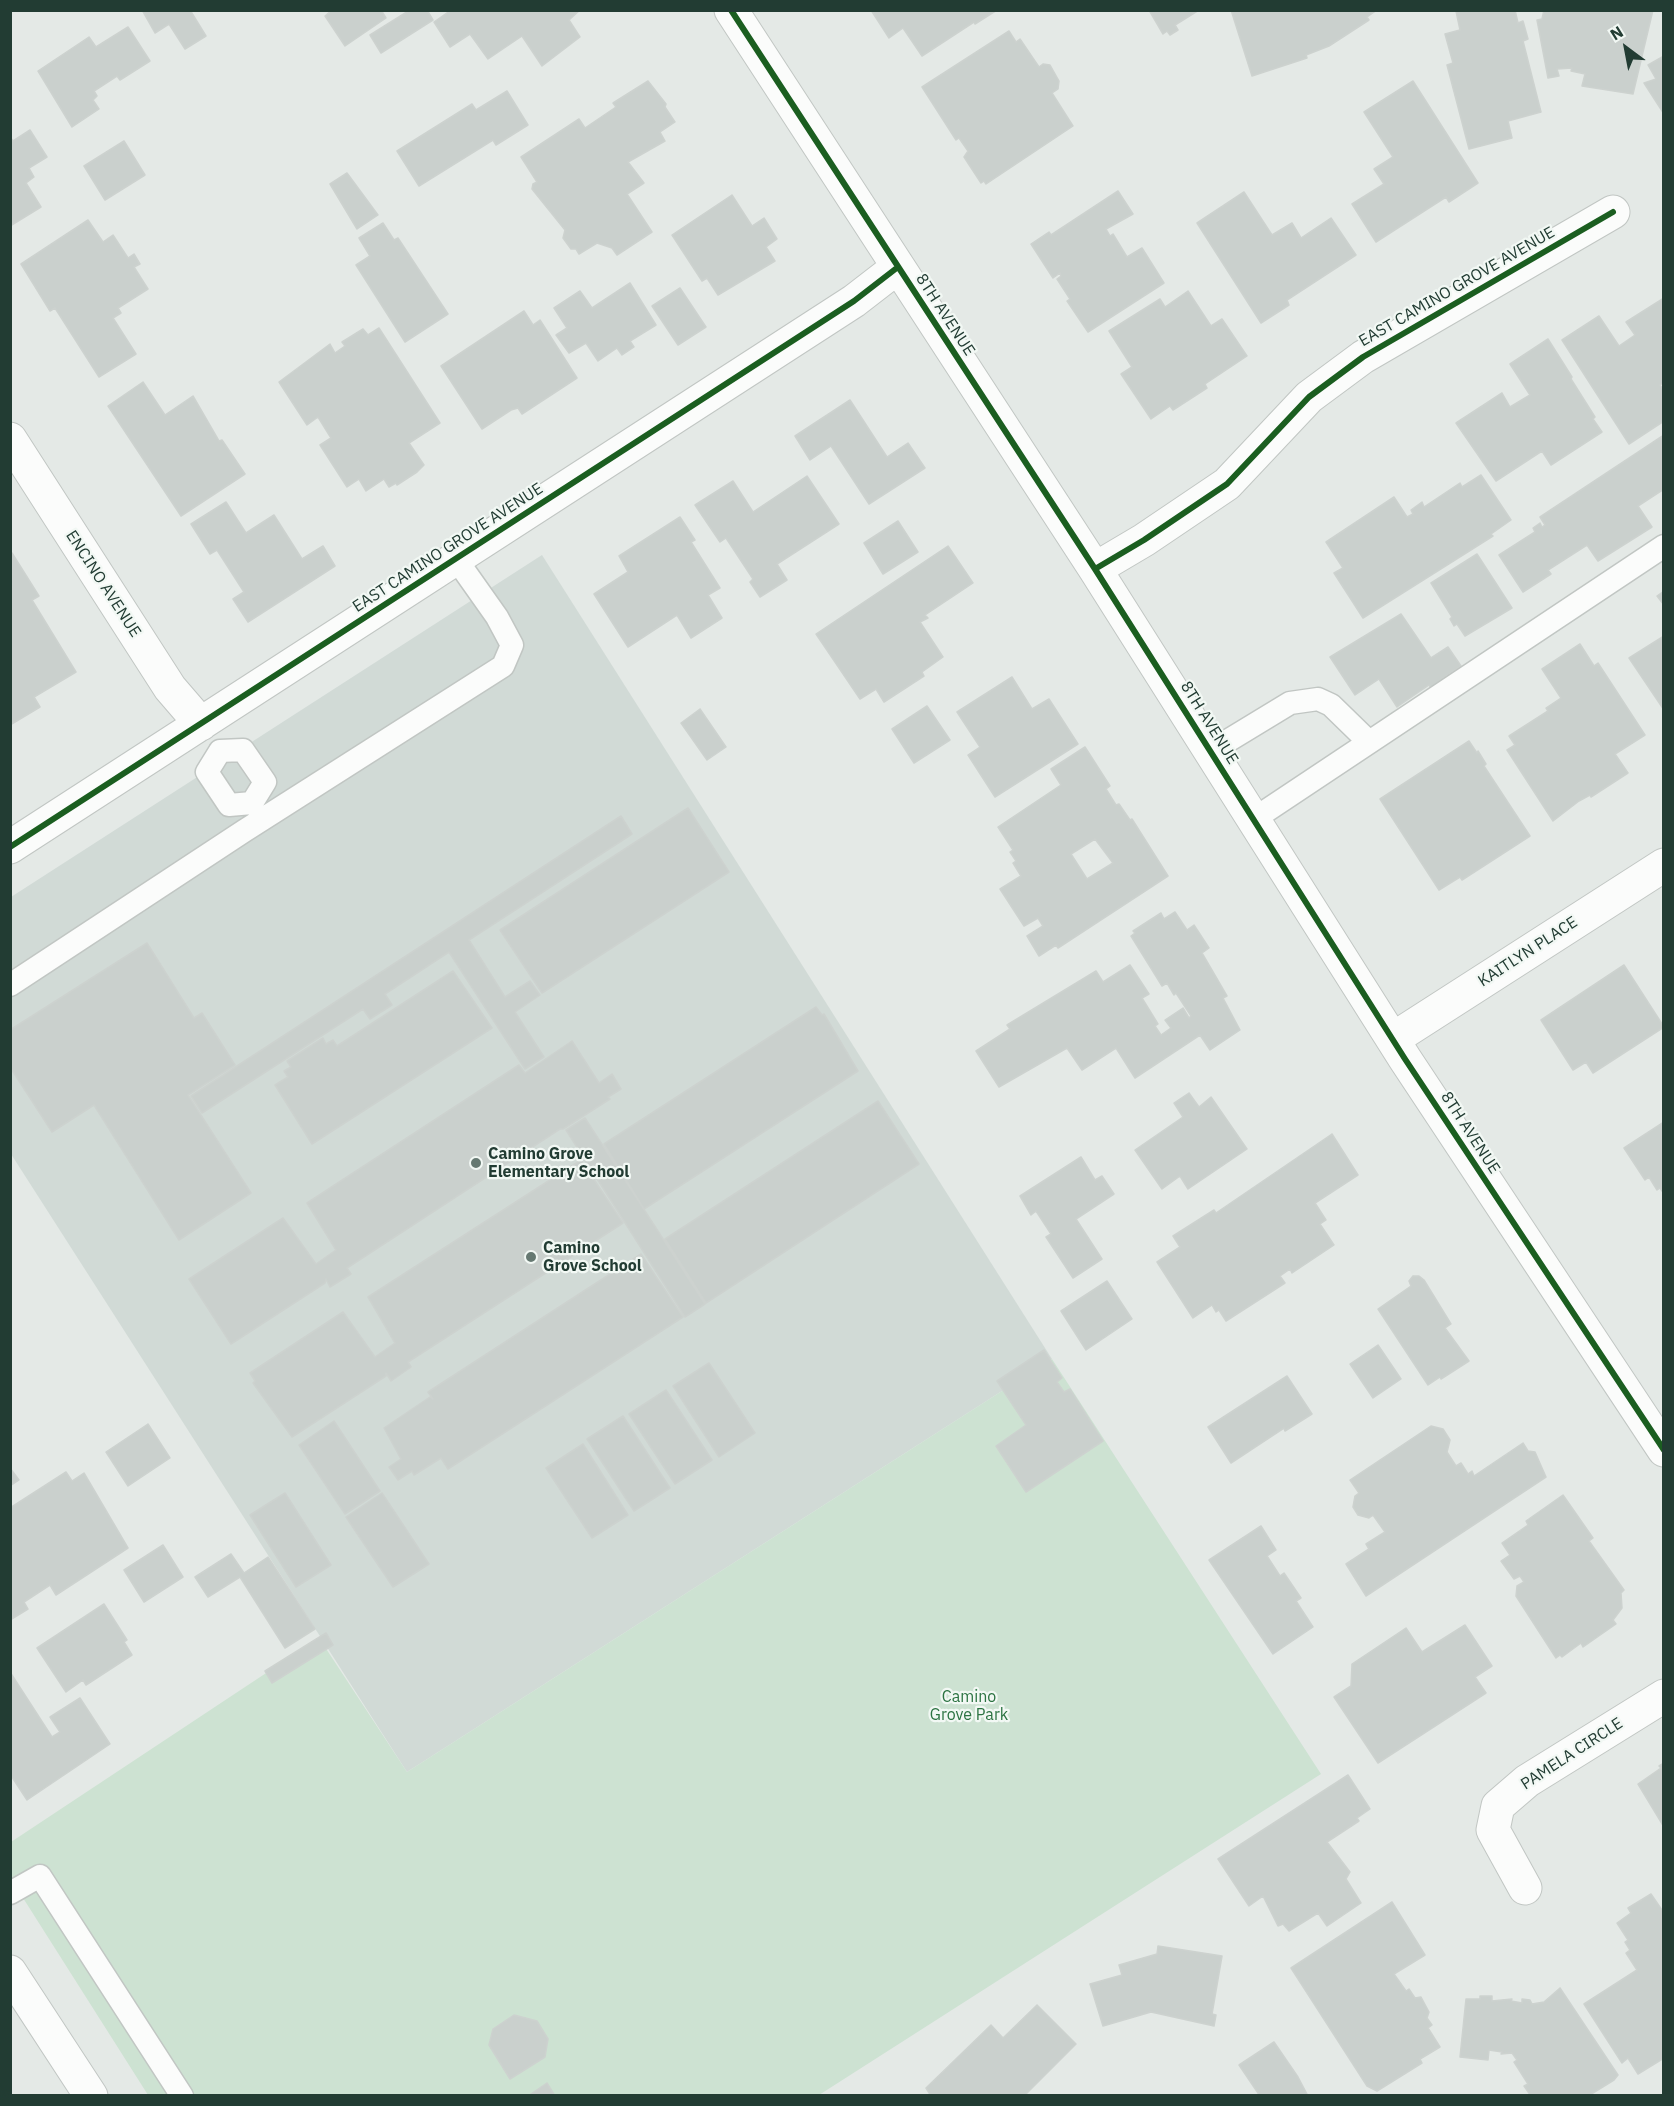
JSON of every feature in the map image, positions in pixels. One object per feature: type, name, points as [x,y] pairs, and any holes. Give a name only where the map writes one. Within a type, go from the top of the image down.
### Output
[{"type":"street","name":"8TH AVENUE","points":[[731,10],[1095,569],[1393,1039],[1664,1450]]},
{"type":"street","name":"EAST CAMINO GROVE AVENUE","points":[[1095,569],[1144,540],[1227,484],[1308,397],[1363,357],[1613,213]]},
{"type":"street","name":"EAST CAMINO GROVE AVENUE","points":[[10,847],[854,301],[897,267]]},
{"type":"street","name":"ENCINO AVENUE","points":[[10,439],[170,688],[201,724]]},
{"type":"street","name":"KAITLYN PLACE","points":[[1393,1039],[1664,865]]},
{"type":"street","name":"PAMELA CIRCLE","points":[[1525,1888],[1492,1830],[1498,1806],[1527,1781],[1664,1696]]},
{"type":"street","points":[[10,1972],[91,2096]]},
{"type":"lane","points":[[1254,819],[1664,546]]},
{"type":"lane","points":[[10,985],[257,811],[503,666],[512,645],[497,617],[456,559]]},
{"type":"lane","points":[[1211,751],[1290,703],[1318,699],[1331,705],[1369,742]]},
{"type":"lane","points":[[201,724],[220,751]]},
{"type":"lane","points":[[220,751],[243,750],[265,782],[257,811]]},
{"type":"lane","points":[[220,751],[207,772],[229,805],[257,811]]},
{"type":"lane","points":[[10,1893],[40,1876],[182,2096]]},
{"type":"shaded area","name":"Camino Grove School","points":[[542,555],[1052,1359],[407,1772],[11,1154],[11,897]]},
{"type":"green space","name":"Camino Grove Park","points":[[1052,1359],[1321,1774],[819,2095],[148,2095],[11,1879],[11,1842],[319,1638],[407,1772]]},
{"type":"building","points":[[142,10],[190,10],[206,36],[185,49],[169,24],[155,33]]},
{"type":"building","points":[[332,10],[381,10],[386,18],[345,46],[325,16]]},
{"type":"building","points":[[410,10],[427,10],[433,20],[381,53],[370,35]]},
{"type":"building","points":[[451,10],[580,10],[569,20],[580,37],[542,66],[522,36],[488,59],[470,34],[450,47],[434,22]]},
{"type":"building","points":[[871,10],[997,10],[922,56],[903,28],[889,38]]},
{"type":"building","points":[[1149,10],[1199,10],[1175,25],[1178,30],[1170,35],[1167,31],[1163,34]]},
{"type":"building","points":[[1231,10],[1377,10],[1367,17],[1369,20],[1329,46],[1306,55],[1307,58],[1252,76]]},
{"type":"building","points":[[1515,10],[1518,23],[1523,21],[1528,39],[1523,41],[1541,112],[1508,121],[1512,138],[1469,149],[1447,65],[1453,63],[1445,34],[1460,30],[1456,11]]},
{"type":"building","points":[[1544,10],[1653,10],[1633,94],[1582,86],[1585,74],[1571,71],[1572,68],[1557,69],[1559,76],[1548,78],[1537,20],[1542,19]]},
{"type":"building","points":[[128,27],[150,61],[120,80],[117,76],[94,91],[97,96],[93,100],[99,109],[72,127],[38,71],[89,37],[96,47]]},
{"type":"building","points":[[1009,31],[1016,42],[1020,39],[1039,67],[1043,64],[1050,65],[1059,81],[1058,89],[1052,93],[1073,126],[986,184],[984,181],[981,183],[964,157],[968,151],[959,138],[956,140],[922,87]]},
{"type":"building","points":[[1664,56],[1664,114],[1644,83],[1656,79],[1648,65]]},
{"type":"building","points":[[648,81],[666,104],[665,107],[675,122],[660,132],[665,141],[628,162],[644,183],[627,194],[652,232],[617,255],[612,248],[597,243],[579,254],[576,249],[571,249],[563,238],[565,230],[532,189],[533,184],[537,182],[521,157],[579,119],[585,128],[616,107],[613,103]]},
{"type":"building","points":[[1413,81],[1478,183],[1449,202],[1446,197],[1376,242],[1352,204],[1384,184],[1374,169],[1393,157],[1364,112]]},
{"type":"building","points":[[507,91],[528,125],[496,145],[493,140],[419,186],[397,151],[472,104],[476,110]]},
{"type":"building","points":[[30,130],[47,157],[29,168],[34,177],[26,183],[41,207],[10,226],[10,137],[13,141]]},
{"type":"building","points":[[124,141],[145,175],[105,200],[84,166]]},
{"type":"building","points":[[347,173],[378,215],[357,229],[330,184]]},
{"type":"building","points":[[1118,191],[1133,214],[1106,229],[1110,236],[1113,234],[1127,257],[1142,248],[1164,283],[1088,332],[1067,301],[1070,299],[1057,279],[1061,276],[1060,273],[1053,278],[1031,244],[1049,232],[1051,235]]},
{"type":"building","points":[[1244,192],[1272,235],[1292,223],[1301,238],[1331,218],[1356,255],[1287,300],[1289,305],[1261,323],[1197,223]]},
{"type":"building","points":[[732,195],[752,226],[764,218],[777,239],[766,247],[775,261],[718,295],[707,278],[702,281],[672,235]]},
{"type":"building","points":[[88,220],[103,242],[113,235],[128,258],[134,254],[140,264],[134,267],[148,289],[118,308],[121,313],[113,318],[136,354],[99,377],[55,308],[50,311],[21,264]]},
{"type":"building","points":[[383,223],[394,240],[398,238],[448,314],[405,342],[356,265],[370,256],[359,238]]},
{"type":"building","points":[[630,283],[656,325],[630,341],[634,347],[622,355],[617,348],[598,361],[586,343],[569,353],[556,335],[567,328],[554,308],[580,291],[592,308]]},
{"type":"building","points":[[680,288],[706,327],[678,345],[652,306]]},
{"type":"building","points":[[1188,291],[1211,326],[1222,319],[1247,356],[1205,384],[1207,388],[1173,410],[1170,406],[1151,419],[1121,374],[1132,367],[1109,331],[1160,299],[1165,307]]},
{"type":"building","points":[[1664,298],[1664,382],[1660,385],[1664,391],[1664,421],[1629,444],[1562,340],[1599,316],[1619,346],[1635,335],[1626,322]]},
{"type":"building","points":[[524,311],[533,325],[540,320],[577,378],[522,414],[518,408],[511,410],[482,429],[441,366]]},
{"type":"building","points":[[379,328],[440,423],[409,443],[424,465],[417,472],[397,485],[396,483],[389,487],[384,479],[366,491],[359,479],[347,487],[320,445],[331,438],[318,417],[307,425],[279,382],[330,344],[335,353],[345,346],[342,342],[363,329],[368,335]]},
{"type":"building","points":[[1548,339],[1602,432],[1551,465],[1542,451],[1496,481],[1456,423],[1502,393],[1510,407],[1530,395],[1510,364]]},
{"type":"building","points":[[143,382],[165,415],[193,396],[219,441],[222,440],[245,474],[181,516],[108,406]]},
{"type":"building","points":[[850,400],[887,457],[908,443],[925,468],[869,504],[831,446],[810,460],[795,436]]},
{"type":"building","points":[[1664,435],[1664,489],[1638,506],[1652,527],[1598,561],[1587,545],[1548,570],[1551,574],[1523,592],[1499,555],[1535,532],[1533,528],[1540,523],[1542,527],[1545,525],[1540,517]]},
{"type":"building","points":[[1481,475],[1511,520],[1491,534],[1493,536],[1363,618],[1334,573],[1343,568],[1326,542],[1394,497],[1407,517],[1413,514],[1411,510],[1422,502],[1424,507],[1460,483],[1462,487]]},
{"type":"building","points":[[807,476],[839,524],[777,564],[787,580],[760,597],[750,582],[753,579],[726,538],[720,542],[695,505],[733,481],[753,512]]},
{"type":"building","points":[[226,502],[246,533],[274,515],[302,559],[323,546],[335,566],[248,622],[233,599],[244,592],[217,550],[210,554],[191,524]]},
{"type":"building","points":[[680,517],[695,540],[691,542],[720,588],[708,595],[722,618],[691,638],[677,615],[628,647],[594,594],[628,572],[619,556]]},
{"type":"building","points":[[898,521],[918,552],[883,574],[864,543]]},
{"type":"building","points":[[948,546],[973,583],[925,615],[928,618],[920,622],[943,657],[922,672],[924,676],[884,702],[876,689],[860,699],[816,634]]},
{"type":"building","points":[[12,553],[39,596],[32,600],[76,672],[34,697],[40,707],[10,725]]},
{"type":"building","points":[[1477,554],[1512,608],[1465,636],[1457,624],[1454,626],[1450,619],[1452,617],[1431,583]]},
{"type":"building","points":[[1664,591],[1664,605],[1657,596]]},
{"type":"building","points":[[1401,614],[1431,658],[1448,647],[1461,666],[1439,681],[1442,686],[1433,691],[1429,685],[1397,707],[1379,679],[1355,695],[1330,657]]},
{"type":"building","points":[[1664,636],[1664,710],[1629,658]]},
{"type":"building","points":[[1580,644],[1594,666],[1598,663],[1645,735],[1615,754],[1628,773],[1591,797],[1590,795],[1579,801],[1553,821],[1507,750],[1515,745],[1509,736],[1548,711],[1546,708],[1561,698],[1542,669]]},
{"type":"building","points":[[1012,677],[1032,709],[1049,699],[1078,744],[995,797],[968,755],[980,747],[957,712]]},
{"type":"building","points":[[927,706],[950,740],[914,763],[892,729]]},
{"type":"building","points":[[700,709],[726,747],[707,760],[681,723]]},
{"type":"building","points":[[1469,741],[1477,753],[1478,751],[1486,764],[1484,766],[1530,836],[1462,880],[1460,877],[1439,890],[1380,799]]},
{"type":"building","points":[[1085,747],[1110,786],[1106,789],[1116,805],[1119,804],[1130,820],[1132,819],[1168,876],[1058,948],[1056,945],[1039,956],[1027,936],[1043,926],[1038,918],[1024,926],[1000,889],[1021,876],[1013,863],[1016,861],[1010,852],[1013,850],[998,827],[1061,785],[1051,769]],"holes":[[[1095,839],[1113,863],[1087,879],[1071,854]]]},
{"type":"building","points":[[688,808],[729,872],[542,993],[500,930]]},
{"type":"building","points":[[621,816],[632,834],[469,940],[505,997],[530,981],[540,995],[515,1012],[544,1057],[525,1069],[449,952],[385,994],[392,1005],[370,1019],[363,1009],[202,1113],[191,1096]]},
{"type":"building","points":[[1175,912],[1187,930],[1194,925],[1209,948],[1202,953],[1227,996],[1223,998],[1240,1030],[1210,1050],[1200,1035],[1135,1078],[1116,1048],[1082,1070],[1067,1048],[999,1087],[976,1051],[1010,1029],[1007,1025],[1096,971],[1103,982],[1130,965],[1149,994],[1142,998],[1158,1024],[1155,1026],[1161,1035],[1171,1028],[1165,1020],[1183,1008],[1189,1018],[1191,1016],[1176,993],[1174,995],[1167,983],[1162,986],[1131,936],[1135,933],[1133,931],[1161,913],[1164,919]]},
{"type":"building","points":[[147,943],[194,1018],[202,1013],[235,1065],[188,1095],[251,1193],[179,1240],[94,1105],[52,1132],[10,1067],[10,1030]]},
{"type":"building","points":[[1624,965],[1664,1027],[1593,1073],[1586,1062],[1573,1070],[1541,1020]]},
{"type":"building","points":[[453,971],[492,1028],[312,1144],[275,1085],[288,1077],[284,1071],[291,1067],[287,1061],[323,1038],[326,1044],[333,1040],[337,1046]]},
{"type":"building","points":[[816,1007],[822,1015],[824,1014],[858,1071],[644,1209],[604,1144]]},
{"type":"building","points":[[572,1041],[599,1083],[612,1074],[621,1089],[608,1097],[610,1099],[347,1268],[351,1274],[330,1287],[326,1279],[325,1283],[231,1344],[189,1279],[283,1218],[316,1264],[336,1250],[307,1203],[519,1065],[525,1073]]},
{"type":"building","points":[[1189,1093],[1199,1107],[1211,1097],[1247,1149],[1188,1189],[1180,1176],[1162,1189],[1135,1150],[1183,1117],[1174,1103]]},
{"type":"building","points":[[878,1101],[919,1164],[706,1303],[665,1239]]},
{"type":"building","points":[[585,1118],[705,1304],[685,1317],[566,1130]]},
{"type":"building","points":[[1664,1122],[1664,1190],[1662,1191],[1660,1188],[1657,1190],[1649,1177],[1645,1180],[1624,1148]]},
{"type":"building","points":[[1332,1134],[1358,1175],[1315,1203],[1326,1220],[1320,1224],[1334,1245],[1292,1273],[1290,1269],[1280,1276],[1285,1283],[1226,1321],[1219,1310],[1216,1312],[1212,1305],[1193,1318],[1157,1262],[1180,1247],[1173,1236],[1214,1210],[1216,1213]]},
{"type":"building","points":[[1081,1157],[1095,1180],[1102,1176],[1114,1194],[1076,1219],[1102,1259],[1073,1278],[1046,1237],[1051,1234],[1036,1211],[1031,1215],[1020,1196]]},
{"type":"building","points":[[581,1160],[623,1223],[408,1362],[411,1367],[391,1381],[386,1373],[386,1376],[292,1437],[253,1383],[255,1381],[250,1373],[343,1312],[375,1357],[395,1343],[368,1297]]},
{"type":"building","points":[[641,1254],[683,1317],[448,1469],[441,1458],[414,1475],[412,1471],[398,1480],[389,1467],[401,1459],[384,1428],[430,1397],[433,1399],[428,1392]]},
{"type":"building","points":[[1413,1276],[1419,1276],[1424,1280],[1451,1324],[1445,1328],[1469,1361],[1428,1385],[1378,1309],[1411,1286],[1409,1281]]},
{"type":"building","points":[[1107,1281],[1132,1319],[1086,1350],[1061,1311]]},
{"type":"building","points":[[1378,1345],[1401,1379],[1373,1398],[1350,1364]]},
{"type":"building","points":[[1044,1350],[1062,1378],[1057,1382],[1064,1392],[1070,1389],[1103,1441],[1026,1492],[996,1446],[1026,1425],[997,1381]]},
{"type":"building","points":[[709,1363],[755,1433],[719,1457],[673,1386]]},
{"type":"building","points":[[1287,1376],[1312,1414],[1285,1431],[1284,1428],[1231,1463],[1208,1427]]},
{"type":"building","points":[[666,1390],[712,1460],[675,1484],[629,1414]]},
{"type":"building","points":[[623,1416],[670,1488],[634,1511],[587,1439]]},
{"type":"building","points":[[334,1421],[380,1491],[345,1514],[299,1445]]},
{"type":"building","points":[[148,1424],[170,1458],[128,1486],[106,1452]]},
{"type":"building","points":[[1431,1426],[1443,1429],[1450,1440],[1447,1452],[1456,1466],[1461,1463],[1468,1474],[1472,1471],[1474,1476],[1523,1443],[1528,1451],[1535,1452],[1546,1477],[1366,1596],[1346,1564],[1369,1549],[1366,1544],[1385,1532],[1373,1515],[1369,1518],[1358,1515],[1353,1507],[1355,1496],[1359,1493],[1350,1480]]},
{"type":"building","points":[[583,1444],[628,1515],[592,1538],[546,1468]]},
{"type":"building","points":[[10,1468],[19,1480],[10,1486]]},
{"type":"building","points":[[66,1472],[72,1481],[84,1473],[128,1548],[56,1595],[50,1585],[24,1602],[28,1609],[10,1620],[10,1508]]},
{"type":"building","points":[[285,1493],[331,1565],[296,1587],[250,1515]]},
{"type":"building","points":[[382,1493],[429,1564],[393,1587],[346,1517]]},
{"type":"building","points":[[1563,1495],[1593,1538],[1589,1541],[1624,1590],[1621,1593],[1622,1608],[1613,1620],[1616,1624],[1583,1647],[1581,1643],[1562,1657],[1560,1655],[1556,1658],[1516,1596],[1517,1586],[1524,1582],[1520,1576],[1514,1579],[1501,1561],[1510,1555],[1502,1543],[1528,1525],[1526,1521]]},
{"type":"building","points":[[1261,1526],[1276,1550],[1267,1556],[1280,1576],[1284,1573],[1301,1598],[1296,1601],[1313,1627],[1273,1654],[1209,1560]]},
{"type":"building","points":[[163,1545],[183,1577],[144,1602],[124,1570]]},
{"type":"building","points":[[231,1554],[244,1573],[268,1557],[315,1629],[285,1648],[240,1577],[208,1597],[195,1577]]},
{"type":"building","points":[[104,1604],[127,1640],[124,1642],[132,1655],[86,1685],[83,1680],[66,1692],[37,1648]]},
{"type":"building","points":[[1465,1625],[1492,1666],[1475,1677],[1486,1693],[1378,1763],[1334,1697],[1351,1686],[1352,1664],[1406,1628],[1422,1652]]},
{"type":"building","points":[[326,1633],[333,1645],[272,1683],[265,1671]]},
{"type":"building","points":[[10,1672],[52,1737],[60,1732],[50,1717],[80,1698],[110,1744],[27,1800],[10,1774]]},
{"type":"building","points":[[1664,1763],[1664,1827],[1638,1784],[1661,1768],[1659,1766]]},
{"type":"building","points":[[1348,1775],[1370,1809],[1357,1818],[1359,1821],[1327,1842],[1350,1872],[1346,1879],[1361,1903],[1327,1926],[1318,1913],[1289,1931],[1283,1924],[1278,1926],[1263,1896],[1249,1906],[1218,1859]]},
{"type":"building","points":[[1651,1894],[1664,1913],[1664,2058],[1638,2074],[1628,2058],[1622,2063],[1584,2004],[1637,1970],[1626,1953],[1630,1950],[1625,1942],[1628,1940],[1617,1923],[1631,1913],[1628,1908]]},
{"type":"building","points":[[1392,1902],[1425,1955],[1394,1974],[1406,1991],[1409,1989],[1415,1998],[1421,1997],[1429,2012],[1427,2018],[1432,2025],[1428,2028],[1440,2047],[1420,2059],[1422,2063],[1377,2091],[1367,2086],[1291,1968]]},
{"type":"building","points":[[1158,1946],[1222,1956],[1212,2014],[1216,2015],[1214,2026],[1151,2012],[1103,2026],[1090,1984],[1122,1975],[1119,1965],[1157,1954]]},
{"type":"building","points":[[1560,1988],[1618,2075],[1614,2080],[1588,2096],[1531,2096],[1524,2086],[1528,2084],[1514,2062],[1517,2060],[1512,2053],[1501,2054],[1502,2052],[1489,2050],[1488,2060],[1460,2057],[1466,1999],[1492,1996],[1492,2001],[1512,1999],[1511,2001],[1522,2003],[1522,1999],[1530,2000],[1532,2004],[1544,2002]]},
{"type":"building","points":[[1037,2005],[1076,2044],[1024,2096],[931,2096],[926,2088],[991,2025],[1003,2038]]},
{"type":"building","points":[[514,2015],[537,2021],[548,2039],[545,2057],[510,2079],[489,2045],[493,2029]]},
{"type":"building","points":[[1274,2042],[1308,2096],[1260,2096],[1239,2065]]},
{"type":"building","points":[[547,2083],[555,2096],[528,2096]]},
{"type":"cycle path","points":[[731,10],[1095,569],[1405,1059],[1664,1450]]},
{"type":"cycle path","points":[[1095,569],[1144,540],[1227,484],[1309,397],[1363,357],[1613,212]]},
{"type":"cycle path","points":[[10,847],[854,301],[898,267]]},
{"type":"place","name":"Camino Grove Elementary School","points":[[476,1163]]},
{"type":"place","name":"Camino Grove School","points":[[531,1257]]}]
